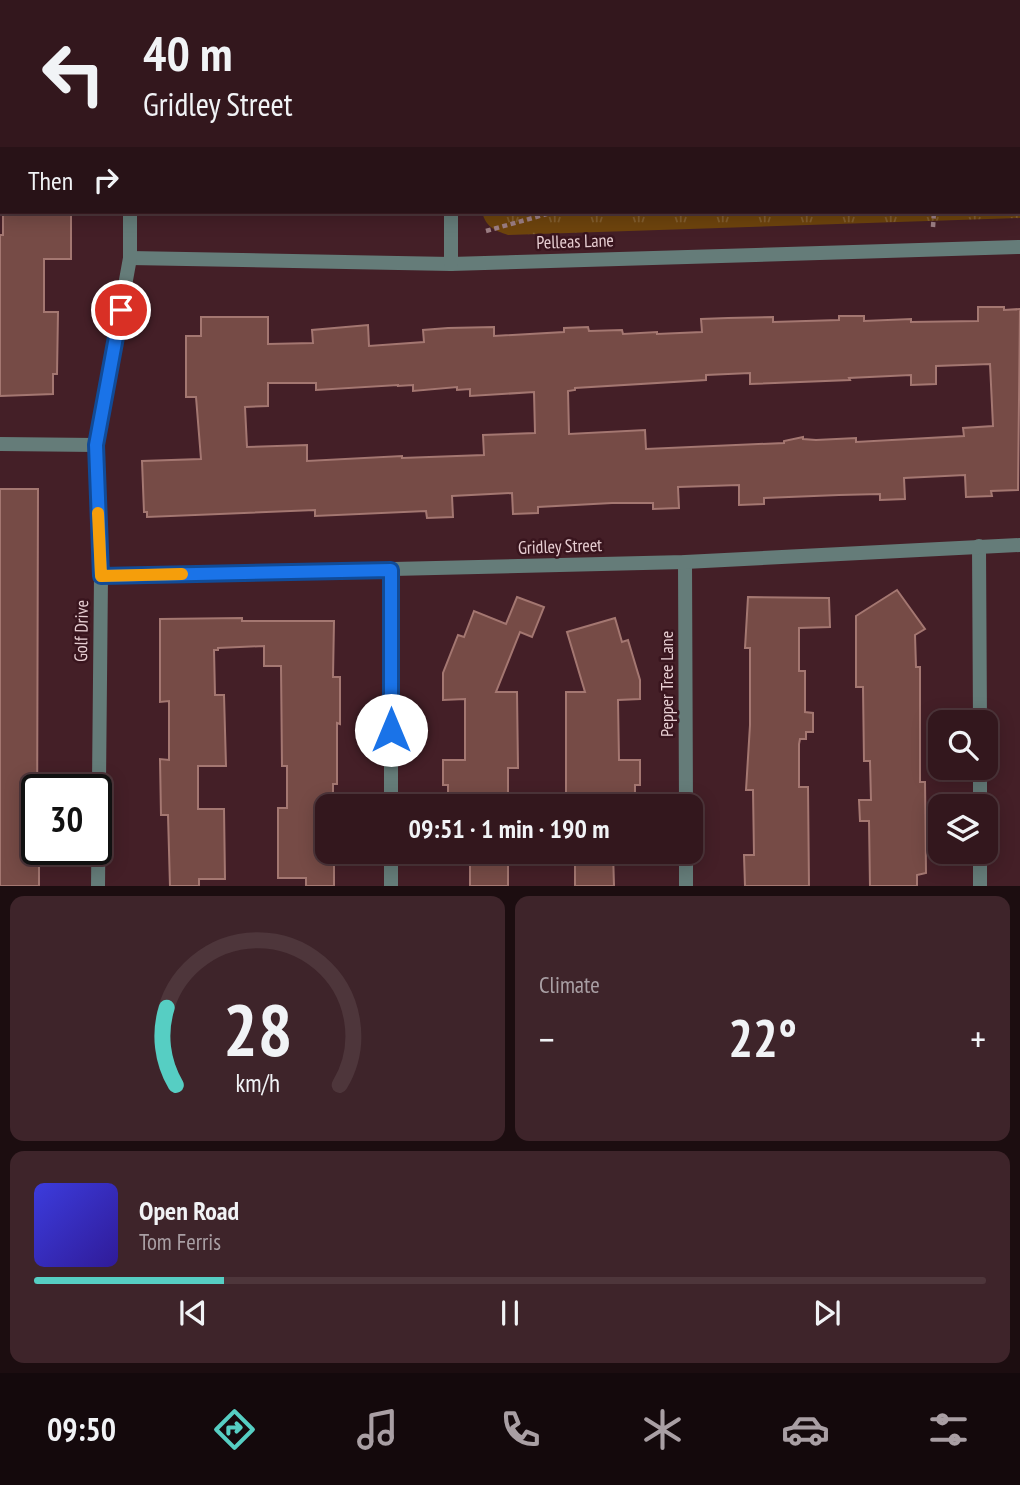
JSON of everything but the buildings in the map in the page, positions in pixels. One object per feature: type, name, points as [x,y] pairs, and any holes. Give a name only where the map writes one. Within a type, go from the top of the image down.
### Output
[{"type":"street","name":"Golf Drive","points":[[97,886],[101,576],[96,445],[130,258],[130,214]]},
{"type":"street","points":[[451,214],[451,264]]},
{"type":"street","name":"Pelleas Lane","points":[[130,258],[451,264],[1020,247]]},
{"type":"street","points":[[0,444],[96,445]]},
{"type":"street","name":"Gridley Street","points":[[101,576],[685,562],[1020,545]]},
{"type":"street","points":[[979,546],[980,710]]},
{"type":"street","name":"Pepper Tree Lane","points":[[685,562],[686,794]]},
{"type":"street","points":[[391,570],[391,794]]},
{"type":"street","points":[[391,864],[391,886]]},
{"type":"street","points":[[686,864],[686,886]]},
{"type":"street","points":[[980,864],[980,886]]},
{"type":"path","points":[[486,232],[547,214]]},
{"type":"path","points":[[933,227],[934,214]]},
{"type":"green space","points":[[483,214],[1020,214],[1020,218],[508,235],[488,225]]},
{"type":"slow traffic","points":[[98,513],[101,576],[182,574]]},
{"type":"route","points":[[121,310],[96,445],[101,576],[391,570],[391,730]]}]
